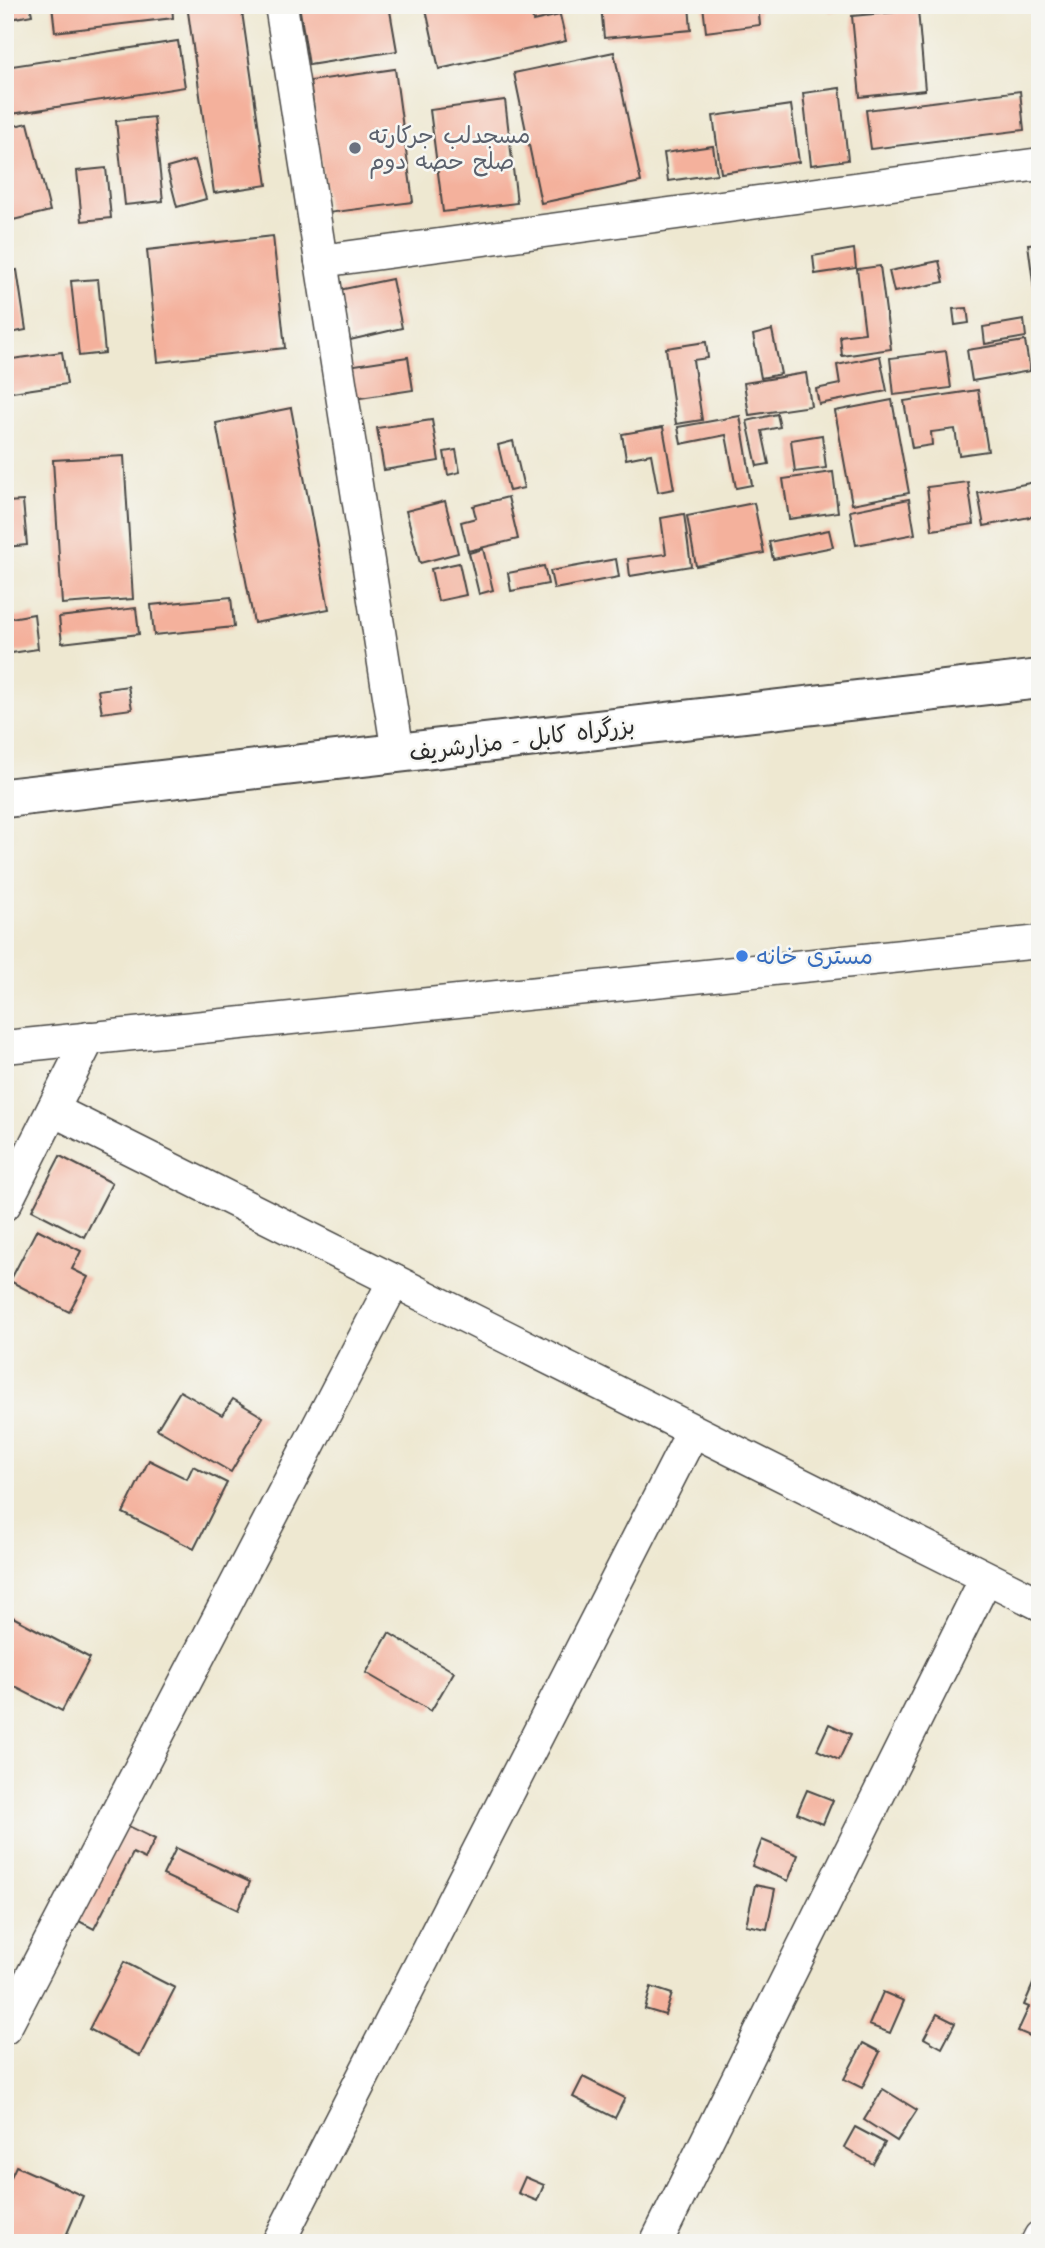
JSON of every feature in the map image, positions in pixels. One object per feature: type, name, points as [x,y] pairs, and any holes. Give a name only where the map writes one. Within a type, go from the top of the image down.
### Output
[{"type":"highway","name":"بزرگراه کابل - مزارشریف","points":[[5,798],[1040,679]]},
{"type":"street","points":[[281,5],[398,753]]},
{"type":"street","points":[[321,261],[1040,164]]},
{"type":"street","points":[[5,1047],[1040,942]]},
{"type":"street","points":[[5,1204],[89,1038]]},
{"type":"street","points":[[53,1110],[1040,1604]]},
{"type":"street","points":[[5,2028],[394,1281]]},
{"type":"street","points":[[278,2243],[693,1431]]},
{"type":"street","points":[[656,2243],[986,1578]]},
{"type":"street","points":[[1037,2243],[1040,2238]]},
{"type":"building","points":[[5,5],[30,5],[32,15],[5,20]]},
{"type":"building","points":[[52,5],[172,5],[173,18],[55,32]]},
{"type":"building","points":[[187,5],[241,5],[267,185],[214,193]]},
{"type":"building","points":[[299,5],[389,5],[397,51],[309,65]]},
{"type":"building","points":[[425,5],[530,5],[533,21],[560,15],[566,41],[439,69]]},
{"type":"building","points":[[601,5],[689,5],[691,30],[604,38]]},
{"type":"building","points":[[703,5],[758,5],[760,25],[706,32]]},
{"type":"building","points":[[829,5],[873,5],[873,7],[830,12]]},
{"type":"building","points":[[918,10],[925,90],[860,97],[852,16]]},
{"type":"building","points":[[1040,24],[1040,62],[1038,63],[1033,25]]},
{"type":"building","points":[[178,41],[185,87],[5,115],[5,67]]},
{"type":"building","points":[[614,52],[641,182],[541,203],[514,73]]},
{"type":"building","points":[[395,69],[413,202],[328,213],[310,81]]},
{"type":"building","points":[[840,88],[848,160],[811,165],[803,93]]},
{"type":"building","points":[[1020,91],[1024,130],[871,149],[866,110]]},
{"type":"building","points":[[505,100],[517,203],[443,212],[430,110]]},
{"type":"building","points":[[791,105],[799,162],[721,173],[713,116]]},
{"type":"building","points":[[154,117],[163,201],[125,205],[116,121]]},
{"type":"building","points":[[28,123],[50,211],[5,222],[5,128]]},
{"type":"building","points":[[713,146],[717,174],[668,181],[664,153]]},
{"type":"building","points":[[195,160],[206,199],[177,207],[167,168]]},
{"type":"building","points":[[106,168],[111,218],[82,221],[77,171]]},
{"type":"building","points":[[273,236],[285,348],[158,362],[147,250]]},
{"type":"building","points":[[1040,243],[1040,320],[1038,320],[1028,244]]},
{"type":"building","points":[[854,249],[856,268],[815,274],[813,256]]},
{"type":"building","points":[[939,261],[944,282],[894,292],[889,271]]},
{"type":"building","points":[[880,266],[891,349],[842,356],[840,336],[865,333],[857,269]]},
{"type":"building","points":[[17,270],[26,330],[5,334],[5,272]]},
{"type":"building","points":[[98,279],[105,353],[79,356],[71,281]]},
{"type":"building","points":[[392,279],[402,328],[350,340],[339,290]]},
{"type":"building","points":[[967,308],[969,323],[955,325],[953,309]]},
{"type":"building","points":[[1024,320],[1026,337],[985,344],[983,327]]},
{"type":"building","points":[[772,330],[781,374],[761,378],[753,335]]},
{"type":"building","points":[[1025,341],[1030,371],[972,381],[967,350]]},
{"type":"building","points":[[706,342],[708,358],[693,360],[702,420],[676,424],[666,348]]},
{"type":"building","points":[[946,351],[951,388],[894,395],[890,358]]},
{"type":"building","points":[[62,352],[67,384],[5,393],[5,360]]},
{"type":"building","points":[[880,356],[887,391],[819,404],[816,389],[840,384],[837,365]]},
{"type":"building","points":[[408,357],[413,390],[353,399],[348,366]]},
{"type":"building","points":[[806,373],[811,406],[749,415],[744,383]]},
{"type":"building","points":[[978,390],[988,451],[959,455],[955,429],[931,432],[932,445],[912,448],[904,401]]},
{"type":"building","points":[[892,400],[909,493],[852,504],[835,411]]},
{"type":"building","points":[[291,408],[329,609],[254,623],[216,423]]},
{"type":"building","points":[[777,414],[780,427],[762,431],[769,464],[757,466],[747,421]]},
{"type":"building","points":[[740,416],[752,485],[736,488],[726,435],[681,444],[678,427]]},
{"type":"building","points":[[432,420],[439,461],[384,470],[377,428]]},
{"type":"building","points":[[663,427],[674,489],[658,492],[651,454],[626,459],[622,434]]},
{"type":"building","points":[[822,435],[826,468],[795,472],[791,440]]},
{"type":"building","points":[[513,441],[524,488],[509,491],[498,445]]},
{"type":"building","points":[[456,450],[460,472],[448,475],[444,452]]},
{"type":"building","points":[[124,456],[133,599],[62,604],[53,460]]},
{"type":"building","points":[[833,472],[838,512],[789,519],[783,479]]},
{"type":"building","points":[[1040,481],[1040,515],[984,526],[978,493]]},
{"type":"building","points":[[968,482],[974,524],[932,530],[927,487]]},
{"type":"building","points":[[508,497],[518,539],[468,551],[461,522],[476,518],[473,506]]},
{"type":"building","points":[[909,499],[915,534],[856,545],[850,511]]},
{"type":"building","points":[[23,501],[27,545],[5,547],[5,502]]},
{"type":"building","points":[[445,501],[458,553],[420,563],[406,511]]},
{"type":"building","points":[[754,503],[764,553],[696,566],[687,516]]},
{"type":"building","points":[[684,514],[691,566],[630,576],[628,559],[666,554],[661,518]]},
{"type":"building","points":[[829,530],[833,547],[773,559],[769,542]]},
{"type":"building","points":[[483,549],[493,590],[479,594],[469,553]]},
{"type":"building","points":[[616,559],[619,577],[554,589],[550,571]]},
{"type":"building","points":[[459,563],[466,595],[438,601],[431,569]]},
{"type":"building","points":[[544,566],[548,584],[511,591],[508,573]]},
{"type":"building","points":[[231,597],[234,627],[154,635],[151,605]]},
{"type":"building","points":[[136,608],[139,634],[62,643],[59,617]]},
{"type":"building","points":[[34,614],[38,649],[5,654],[5,619]]},
{"type":"building","points":[[128,686],[132,709],[102,713],[98,690]]},
{"type":"building","points":[[60,1156],[112,1183],[84,1237],[32,1210]]},
{"type":"building","points":[[37,1229],[81,1251],[72,1269],[88,1277],[69,1312],[10,1281]]},
{"type":"building","points":[[180,1391],[222,1415],[233,1399],[263,1417],[231,1472],[157,1429]]},
{"type":"building","points":[[149,1460],[187,1479],[193,1466],[227,1483],[194,1549],[123,1513]]},
{"type":"building","points":[[9,1615],[90,1658],[62,1711],[5,1682],[5,1622]]},
{"type":"building","points":[[389,1633],[454,1672],[431,1711],[366,1673]]},
{"type":"building","points":[[829,1724],[851,1734],[839,1760],[817,1750]]},
{"type":"building","points":[[807,1790],[833,1800],[823,1824],[797,1813]]},
{"type":"building","points":[[118,1821],[155,1839],[145,1859],[133,1853],[94,1929],[71,1917]]},
{"type":"building","points":[[762,1840],[798,1855],[788,1881],[752,1866]]},
{"type":"building","points":[[176,1848],[250,1882],[238,1910],[163,1875]]},
{"type":"building","points":[[755,1885],[775,1889],[767,1929],[746,1925]]},
{"type":"building","points":[[124,1962],[175,1988],[140,2056],[89,2029]]},
{"type":"building","points":[[1040,1968],[1040,2049],[1032,2045],[1035,2038],[1018,2031],[1029,2007],[1024,2005]]},
{"type":"building","points":[[651,1987],[672,1994],[665,2015],[645,2009]]},
{"type":"building","points":[[883,1992],[904,2001],[890,2033],[869,2025]]},
{"type":"building","points":[[937,2014],[955,2023],[942,2048],[924,2038]]},
{"type":"building","points":[[863,2043],[880,2052],[862,2088],[844,2079]]},
{"type":"building","points":[[583,2077],[625,2098],[615,2118],[573,2097]]},
{"type":"building","points":[[883,2089],[917,2110],[897,2141],[864,2120]]},
{"type":"building","points":[[855,2127],[885,2143],[873,2164],[844,2147]]},
{"type":"building","points":[[16,2166],[83,2196],[63,2243],[5,2243],[5,2190]]},
{"type":"building","points":[[525,2177],[544,2185],[537,2201],[518,2193]]},
{"type":"place","name":"مسجدلب جرکارته صلح حصه دوم","points":[[355,148]]},
{"type":"place","name":"مستری خانه","points":[[742,956]]}]
